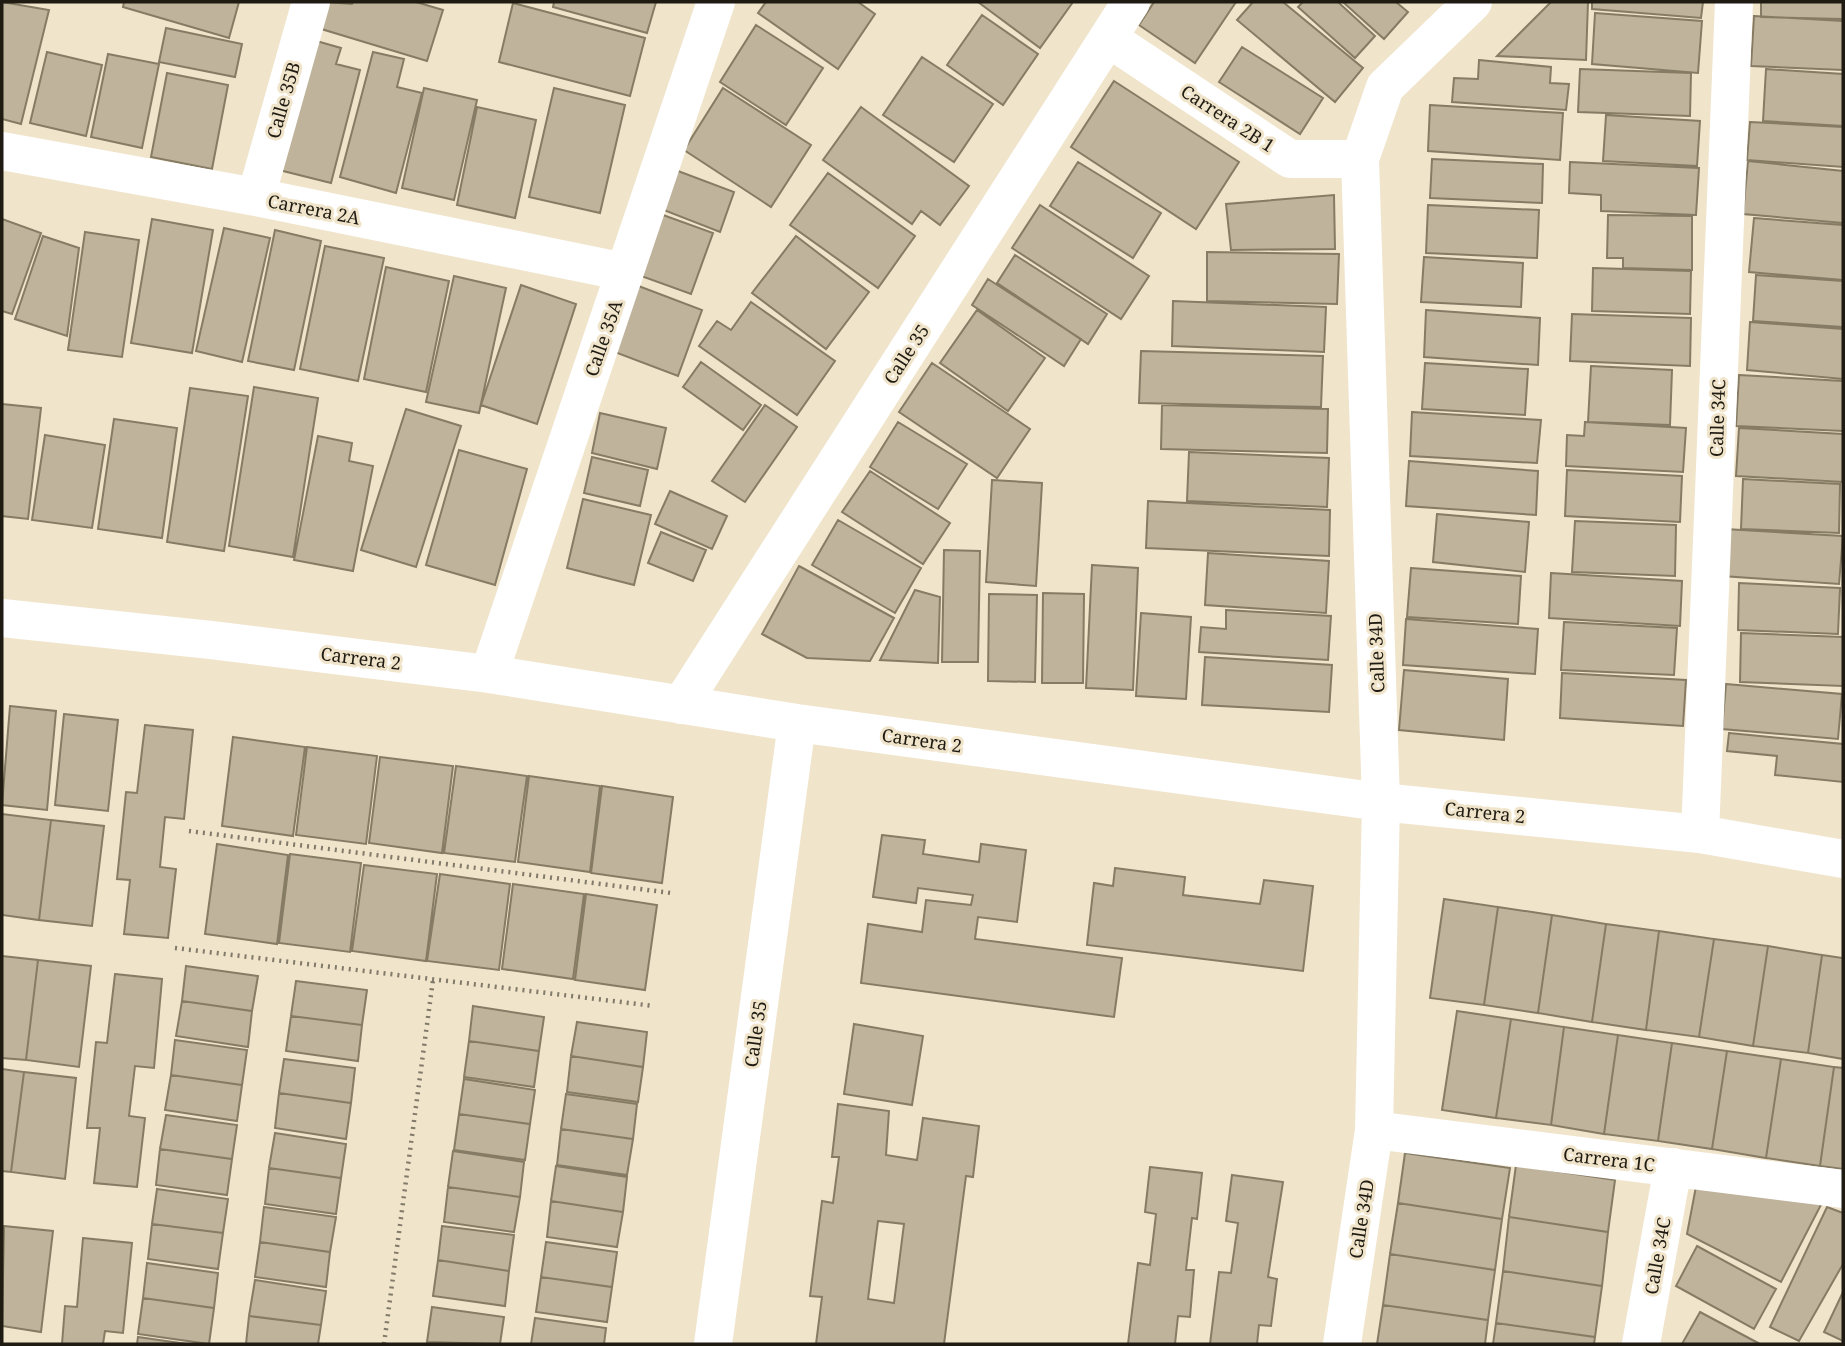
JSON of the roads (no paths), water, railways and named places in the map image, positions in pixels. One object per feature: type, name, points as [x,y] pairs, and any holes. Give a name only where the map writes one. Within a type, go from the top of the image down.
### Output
[{"type":"street","name":"Calle 35B","points":[[256,197],[311,2]]},
{"type":"street","name":"Calle 35A","points":[[489,674],[716,2]]},
{"type":"street","name":"Calle 35","points":[[681,705],[1131,2]]},
{"type":"street","name":"Calle 34D","points":[[1342,1344],[1374,1130],[1381,802],[1360,159],[1385,87],[1473,2]]},
{"type":"street","name":"Calle 34C","points":[[1700,834],[1734,2]]},
{"type":"street","name":"Carrera 2B 1","points":[[1108,38],[1290,159],[1360,159]]},
{"type":"street","name":"Carrera 2A","points":[[2,151],[256,197],[625,272]]},
{"type":"street","name":"Carrera 2","points":[[2,618],[489,674],[797,723],[1381,802],[1700,834],[1843,859]]},
{"type":"street","name":"Calle 35","points":[[713,1344],[797,723]]},
{"type":"street","name":"Carrera 1C","points":[[1374,1130],[1843,1189]]},
{"type":"street","name":"Calle 34C","points":[[1640,1344],[1673,1167]]}]
